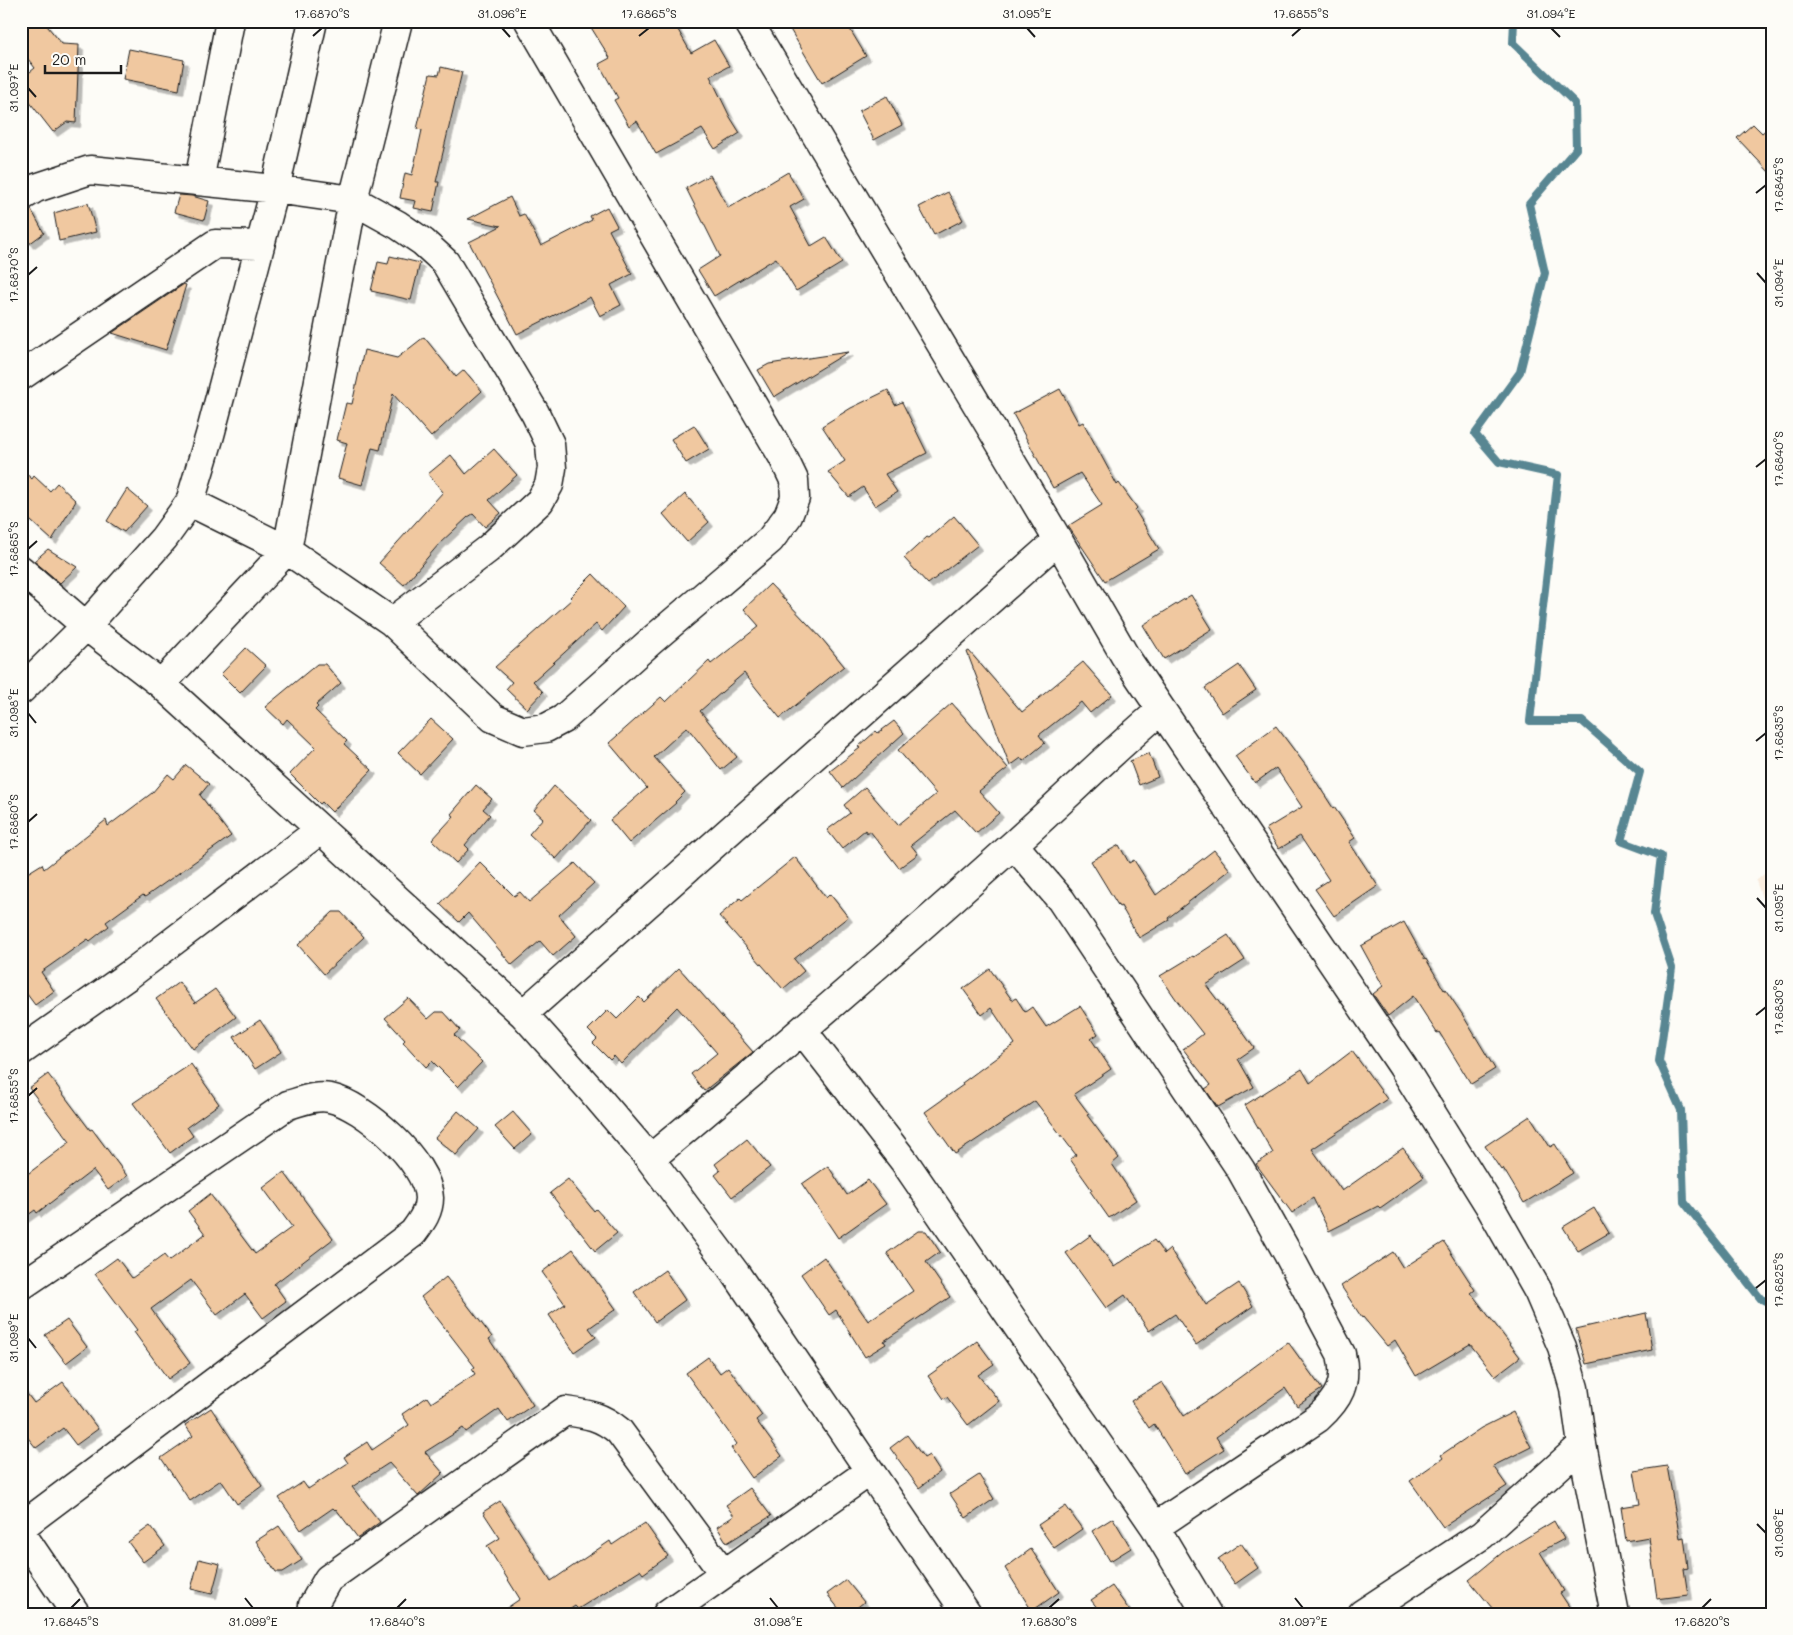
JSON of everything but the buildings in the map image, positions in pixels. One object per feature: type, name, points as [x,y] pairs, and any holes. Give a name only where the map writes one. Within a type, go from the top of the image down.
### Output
[{"type":"street","points":[[198,181],[230,21]]},
{"type":"street","points":[[21,690],[86,626],[164,538],[190,502],[260,246],[313,21]]},
{"type":"street","points":[[162,684],[287,550],[353,200],[398,21]]},
{"type":"street","points":[[190,502],[287,550],[392,622],[493,718],[522,731],[546,728],[563,719],[770,540],[788,516],[795,498],[794,480],[783,457],[529,21]]},
{"type":"street","points":[[748,21],[1126,656],[1403,1067],[1489,1205],[1538,1291],[1562,1347],[1574,1388],[1582,1445],[1615,1614]]},
{"type":"street","points":[[21,198],[36,188],[90,170],[274,189],[353,200],[410,233],[423,242],[444,262],[536,413],[550,444],[552,468],[549,485],[540,501],[488,549],[392,622]]},
{"type":"street","points":[[21,376],[215,244],[260,246]]},
{"type":"street","points":[[523,1014],[1058,540]]},
{"type":"street","points":[[21,570],[86,626],[162,684],[523,1014],[650,1159],[736,1274],[967,1614]]},
{"type":"street","points":[[650,1159],[803,1031],[1014,844],[1130,736],[1161,710]]},
{"type":"street","points":[[21,1051],[129,975],[320,830]]},
{"type":"street","points":[[1014,844],[1061,900],[1241,1170],[1293,1263],[1343,1361],[1344,1368],[1340,1392],[1332,1406],[1318,1418],[1155,1527]]},
{"type":"street","points":[[803,1031],[904,1161],[1155,1527],[1208,1614]]},
{"type":"street","points":[[21,1286],[288,1105],[316,1097],[331,1098],[352,1107],[374,1120],[398,1143],[418,1168],[427,1185],[429,1200],[425,1217],[413,1232],[21,1527]]},
{"type":"street","points":[[312,1614],[313,1605],[328,1579],[565,1411],[588,1414],[606,1421],[619,1431],[724,1574]]},
{"type":"street","points":[[1362,1614],[1482,1535],[1582,1445]]},
{"type":"street","points":[[667,1614],[870,1471]]},
{"type":"street","points":[[21,1533],[76,1614]]},
{"type":"shaded area","points":[[1772,867],[1772,926],[1756,881]]},
{"type":"waterway","points":[[1514,21],[1513,43],[1575,103],[1576,149],[1529,204],[1545,273],[1520,372],[1475,434],[1499,462],[1558,475],[1530,721],[1582,721],[1640,772],[1621,841],[1661,856],[1654,914],[1672,968],[1659,1061],[1681,1110],[1684,1202],[1761,1299],[1772,1303]]}]
